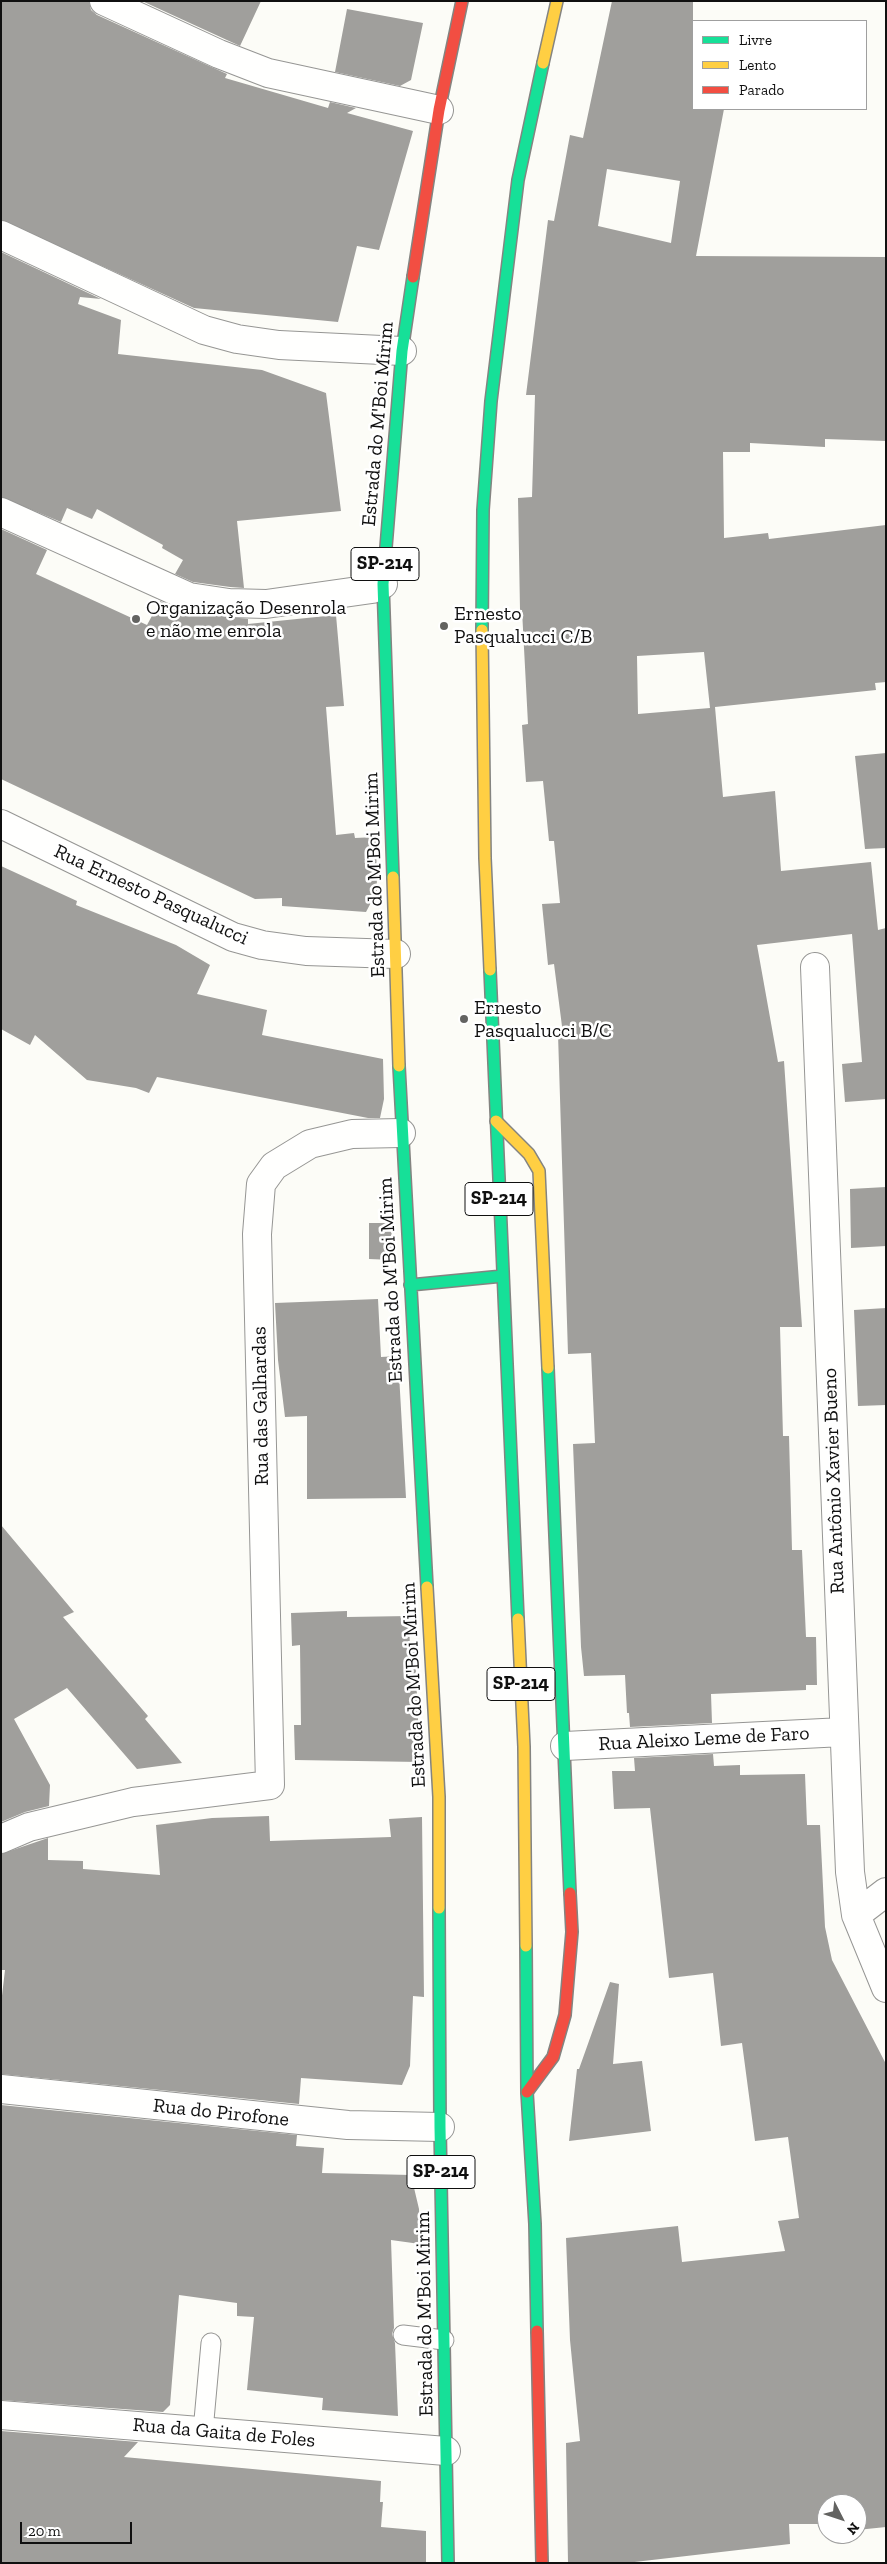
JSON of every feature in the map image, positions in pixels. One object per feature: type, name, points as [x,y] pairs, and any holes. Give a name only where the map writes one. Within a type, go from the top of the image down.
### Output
[{"type":"main road","name":"Estrada do M'Boi Mirim","points":[[448,2563],[440,2127],[439,1797],[401,1133],[383,584],[402,350],[439,110],[462,1]]},
{"type":"main road","name":"SP-214","points":[[542,2563],[536,2224],[527,2092],[524,1747],[485,839],[482,636],[483,510],[491,401],[518,180],[557,1]]},
{"type":"main road","points":[[496,1121],[530,1154],[539,1171],[572,1932],[565,2015],[553,2057],[527,2092]]},
{"type":"main road","points":[[410,1286],[503,1276]]},
{"type":"street","points":[[104,1],[219,54],[268,73],[439,110]]},
{"type":"street","points":[[1,235],[204,330],[236,339],[278,345],[402,350]]},
{"type":"street","points":[[1,512],[189,597],[229,603],[266,604],[372,589],[383,584]]},
{"type":"street","name":"Rua Ernesto Pasqualucci","points":[[1,824],[233,937],[262,945],[306,951],[396,954]]},
{"type":"street","name":"Rua Antônio Xavier Bueno","points":[[815,967],[843,1732],[850,1872],[856,1916],[886,1988]]},
{"type":"street","name":"Rua das Galhardas","points":[[1,1839],[29,1828],[133,1802],[270,1785],[258,1243],[261,1184],[274,1166],[310,1144],[352,1134],[401,1133]]},
{"type":"street","name":"Rua Aleixo Leme de Faro","points":[[565,1746],[843,1732]]},
{"type":"street","points":[[856,1916],[886,1892]]},
{"type":"street","name":"Rua do Pirofone","points":[[1,2089],[348,2125],[440,2127]]},
{"type":"street","name":"Rua da Gaita de Foles","points":[[1,2415],[446,2451]]},
{"type":"lane","points":[[403,2335],[444,2340]]},
{"type":"lane","points":[[203,2431],[211,2343]]},
{"type":"building","points":[[1,1],[89,1],[91,10],[97,15],[227,74],[225,78],[328,108],[330,102],[356,108],[347,113],[413,131],[379,250],[357,246],[338,322],[194,308],[1,220]]},
{"type":"building","points":[[142,1],[261,1],[240,46]]},
{"type":"building","points":[[612,1],[693,1],[692,110],[724,110],[696,256],[886,257],[886,441],[825,439],[825,447],[750,443],[750,452],[723,452],[724,538],[768,533],[769,539],[886,525],[886,682],[875,683],[876,690],[715,707],[723,797],[775,791],[781,871],[871,862],[878,930],[886,928],[886,1099],[845,1102],[842,1064],[862,1062],[852,934],[757,945],[778,1062],[784,1061],[802,1327],[780,1327],[783,1436],[789,1436],[792,1550],[802,1550],[806,1637],[816,1637],[817,1685],[806,1685],[806,1690],[711,1694],[712,1723],[630,1727],[629,1713],[627,1713],[625,1675],[584,1676],[581,1647],[573,1444],[595,1443],[591,1353],[568,1354],[558,1034],[563,1034],[554,964],[548,965],[542,904],[560,903],[554,841],[549,841],[543,781],[526,782],[522,725],[528,724],[522,610],[520,610],[518,498],[532,497],[535,395],[526,395],[548,220],[554,221],[570,135],[583,138]],"holes":[[[607,169],[680,181],[671,243],[598,226]],[[704,652],[710,708],[638,714],[637,656]]]},
{"type":"building","points":[[347,9],[423,23],[411,80],[400,86],[335,72]]},
{"type":"building","points":[[1,252],[101,299],[80,297],[78,304],[121,320],[118,354],[262,370],[326,393],[341,511],[237,521],[244,588],[193,582],[175,574],[183,560],[162,548],[163,545],[97,509],[92,519],[67,508],[61,522],[1,497]]},
{"type":"building","points":[[1,529],[47,550],[36,574],[147,625],[160,601],[186,612],[248,619],[248,624],[336,615],[344,706],[326,707],[336,835],[354,833],[355,838],[376,837],[377,891],[366,912],[282,906],[282,898],[255,899],[1,779]]},
{"type":"building","points":[[886,753],[886,848],[865,849],[855,756]]},
{"type":"building","points":[[1,866],[77,901],[76,905],[176,945],[210,965],[197,994],[267,1010],[262,1035],[383,1059],[384,1099],[380,1118],[368,1118],[157,1077],[149,1093],[136,1088],[87,1080],[35,1035],[30,1045],[1,1029]]},
{"type":"building","points":[[886,1187],[886,1246],[851,1248],[850,1189]]},
{"type":"building","points":[[369,1223],[391,1223],[393,1260],[369,1259]]},
{"type":"building","points":[[378,1299],[381,1357],[398,1356],[406,1498],[307,1499],[307,1416],[285,1417],[278,1360],[275,1303]]},
{"type":"building","points":[[886,1308],[886,1405],[858,1406],[854,1310]]},
{"type":"building","points":[[1,1525],[74,1612],[63,1617],[148,1716],[145,1719],[182,1763],[137,1769],[67,1688],[14,1719],[50,1785],[49,1806],[25,1812],[1,1822]]},
{"type":"building","points":[[347,1611],[347,1617],[409,1616],[410,1652],[415,1652],[420,1762],[295,1760],[294,1725],[301,1725],[300,1645],[292,1646],[291,1613]]},
{"type":"building","points":[[713,1754],[714,1766],[740,1765],[740,1775],[805,1774],[807,1825],[820,1825],[825,1927],[832,1960],[886,2064],[886,2527],[867,2529],[867,2494],[817,2494],[817,2524],[789,2524],[790,2544],[626,2563],[568,2563],[566,2443],[580,2441],[570,2340],[566,2238],[678,2226],[682,2262],[785,2251],[778,2221],[799,2218],[788,2137],[755,2141],[742,2043],[721,2046],[713,1973],[669,1978],[650,1808],[614,1809],[612,1771],[635,1771],[634,1758]]},
{"type":"building","points":[[269,1816],[270,1841],[391,1837],[389,1819],[422,1817],[424,1997],[413,1996],[410,2066],[402,2085],[301,2078],[299,2104],[1,2074],[1,2004],[5,1970],[1,1970],[1,1854],[48,1838],[48,1860],[83,1861],[83,1869],[160,1875],[156,1825],[212,1818]]},
{"type":"building","points":[[610,1982],[619,1984],[613,2064],[642,2061],[651,2131],[569,2141],[577,2069],[579,2069]]},
{"type":"building","points":[[1,2105],[297,2135],[296,2146],[324,2148],[322,2173],[411,2175],[419,2209],[420,2244],[391,2240],[394,2328],[392,2334],[395,2343],[398,2416],[322,2410],[323,2398],[247,2390],[254,2317],[237,2316],[237,2303],[179,2295],[170,2405],[163,2412],[1,2400]]},
{"type":"building","points":[[1,2431],[138,2442],[124,2457],[381,2481],[380,2502],[383,2502],[381,2527],[426,2531],[426,2563],[1,2563]]},
{"type":"traffic: fast","points":[[482,630],[483,510],[491,401],[518,180],[543,63]]},
{"type":"traffic: fast","points":[[393,877],[383,584],[402,351],[413,277]]},
{"type":"traffic: fast","points":[[490,970],[518,1619]]},
{"type":"traffic: fast","points":[[399,1066],[427,1587]]},
{"type":"traffic: fast","points":[[410,1285],[503,1276]]},
{"type":"traffic: fast","points":[[548,1368],[570,1893]]},
{"type":"traffic: fast","points":[[439,1908],[440,2127],[448,2563]]},
{"type":"traffic: fast","points":[[526,1946],[527,2092],[535,2224],[537,2331]]},
{"type":"traffic: slow","points":[[543,63],[557,1]]},
{"type":"traffic: slow","points":[[482,630],[485,858],[490,970]]},
{"type":"traffic: slow","points":[[393,877],[399,1066]]},
{"type":"traffic: slow","points":[[496,1121],[529,1154],[539,1171],[548,1368]]},
{"type":"traffic: slow","points":[[427,1587],[439,1797],[439,1908]]},
{"type":"traffic: slow","points":[[518,1619],[524,1747],[526,1946]]},
{"type":"traffic: jam","points":[[413,277],[439,110],[462,1]]},
{"type":"traffic: jam","points":[[527,2092],[553,2057],[565,2015],[572,1932],[570,1893]]},
{"type":"traffic: jam","points":[[537,2331],[542,2563]]},
{"type":"place","name":"Organização Desenrola e não me enrola","points":[[136,619]]},
{"type":"place","name":"Ernesto Pasqualucci C/B","points":[[444,626]]},
{"type":"place","name":"Ernesto Pasqualucci B/C","points":[[464,1019]]}]
